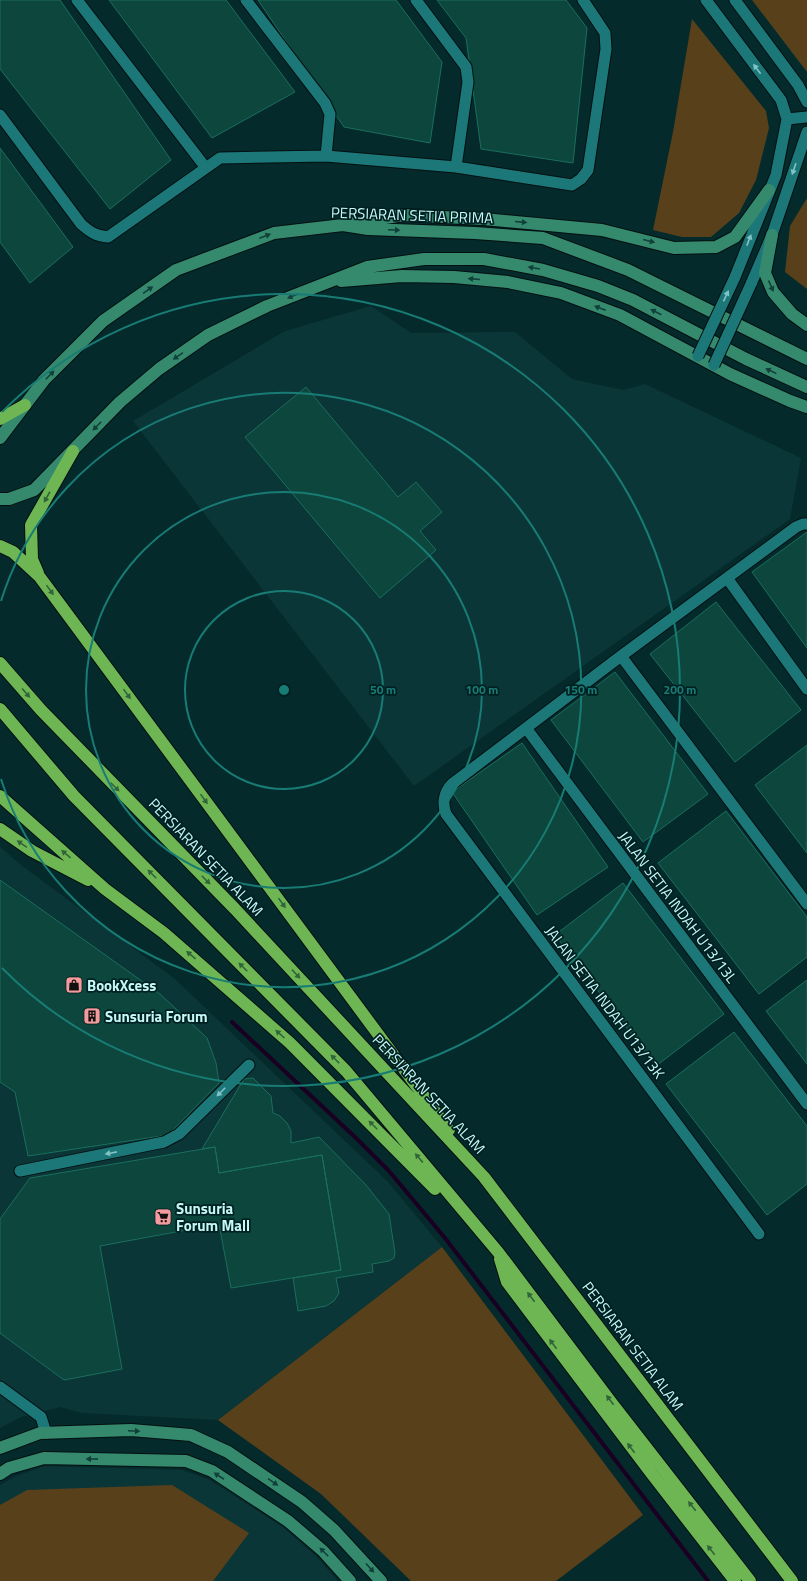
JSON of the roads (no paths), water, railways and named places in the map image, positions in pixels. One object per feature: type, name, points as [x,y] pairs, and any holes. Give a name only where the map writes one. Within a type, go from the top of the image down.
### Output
[{"type":"highway","points":[[0,419],[25,405]]},
{"type":"highway","points":[[39,576],[32,559],[31,525],[73,451]]},
{"type":"highway","points":[[0,546],[13,552],[39,576],[484,1177]]},
{"type":"highway","name":"PERSIARAN SETIA ALAM","points":[[0,664],[41,710],[235,909],[484,1177],[792,1581]]},
{"type":"highway","points":[[0,709],[74,796],[346,1071],[498,1252],[611,1402],[750,1581]]},
{"type":"highway","points":[[0,796],[105,889],[164,933],[290,1043],[498,1252],[507,1282],[651,1473],[735,1581]]},
{"type":"highway","points":[[0,829],[32,851],[105,889]]},
{"type":"street","points":[[77,0],[206,168]]},
{"type":"street","points":[[246,0],[325,103],[330,114],[326,156]]},
{"type":"street","points":[[416,0],[466,68],[468,82],[456,167]]},
{"type":"street","points":[[0,115],[81,224],[89,231],[99,236],[108,237],[220,158],[326,156],[456,167],[572,185],[581,180],[588,170],[606,49],[605,33],[583,0]]},
{"type":"street","points":[[698,356],[735,276],[776,175],[787,119],[781,100],[706,0]]},
{"type":"street","points":[[735,0],[798,85],[807,102]]},
{"type":"street","points":[[787,119],[807,117]]},
{"type":"street","points":[[714,365],[772,235],[807,132]]},
{"type":"street","points":[[343,225],[404,216],[484,219],[602,230],[674,248],[716,247],[735,237],[769,190]]},
{"type":"street","name":"PERSIARAN SETIA PRIMA","points":[[0,438],[44,380],[103,321],[176,270],[274,233],[343,225],[368,229],[475,233],[543,238],[628,270],[807,359]]},
{"type":"street","points":[[772,235],[765,273],[773,292],[792,314],[807,325]]},
{"type":"street","points":[[0,499],[9,499],[34,490],[120,402],[159,369],[208,335],[267,306],[366,267],[424,259],[484,259],[543,270],[598,286],[633,300],[746,359],[807,387]]},
{"type":"street","points":[[329,282],[402,276],[454,278],[508,282],[561,293],[620,315],[714,365],[790,401],[807,407]]},
{"type":"street","points":[[526,728],[796,527],[807,524]]},
{"type":"street","points":[[727,578],[807,689]]},
{"type":"street","points":[[621,656],[807,904]]},
{"type":"street","name":"JALAN SETIA INDAH U13/13K","points":[[526,728],[447,789],[444,807],[446,814],[760,1234]]},
{"type":"street","name":"JALAN SETIA INDAH U13/13L","points":[[526,728],[807,1104]]},
{"type":"street","points":[[20,1171],[164,1142],[180,1134],[249,1066]]},
{"type":"street","points":[[0,1387],[40,1417],[46,1433]]},
{"type":"street","points":[[0,1448],[40,1433],[102,1430],[191,1435],[228,1452],[302,1502],[334,1530],[381,1581]]},
{"type":"street","points":[[0,1474],[10,1468],[44,1458],[186,1461],[212,1471],[288,1521],[323,1551],[350,1581]]},
{"type":"waterway","points":[[232,1022],[389,1171],[445,1238],[708,1581]]},
{"type":"place","name":"BookXcess","points":[[74,985]]},
{"type":"place","name":"Sunsuria Forum","points":[[92,1016]]},
{"type":"place","name":"Sunsuria Forum Mall","points":[[163,1217]]}]
